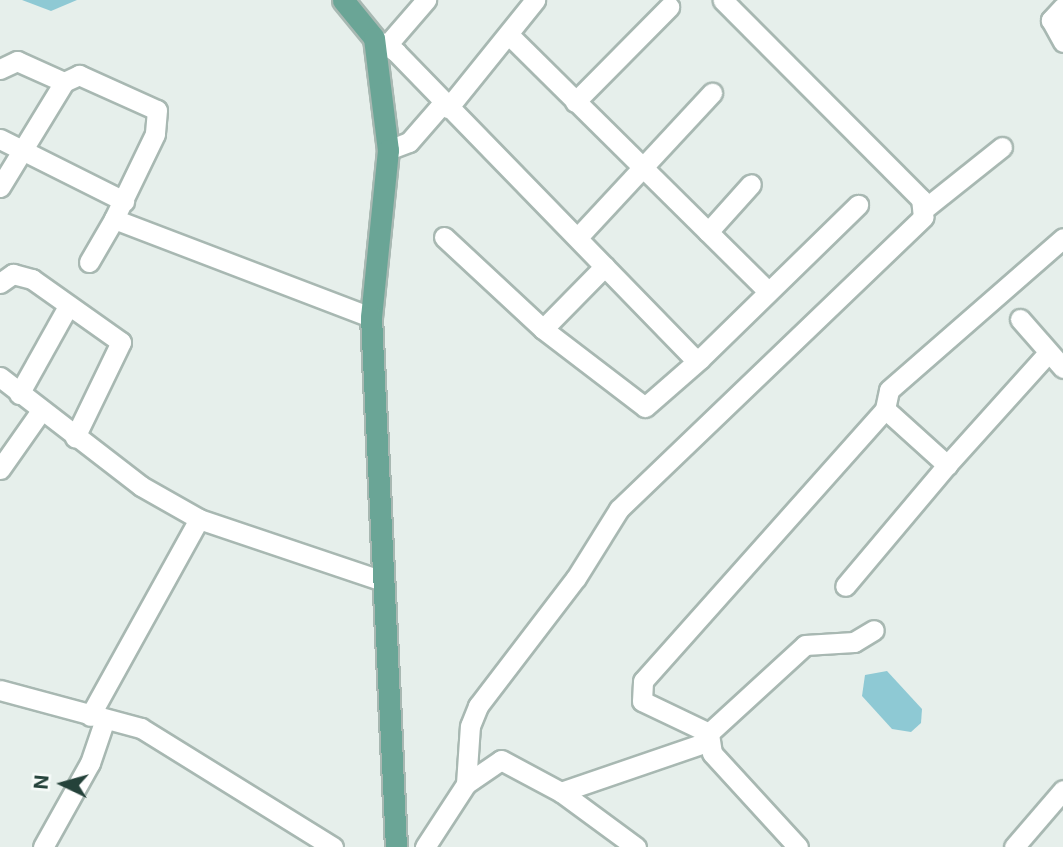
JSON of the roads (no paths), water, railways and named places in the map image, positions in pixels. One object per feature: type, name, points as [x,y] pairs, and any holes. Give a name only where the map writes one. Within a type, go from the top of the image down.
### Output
[{"type":"main road","points":[[343,0],[380,41],[388,150],[371,317],[396,847]]},
{"type":"street","points":[[426,0],[380,41],[700,359]]},
{"type":"street","points":[[388,150],[409,142],[446,105],[509,35],[535,0]]},
{"type":"street","points":[[466,784],[478,706],[576,578],[619,509],[919,226],[923,210],[921,199],[723,0]]},
{"type":"street","points":[[1063,7],[1051,20],[1063,42]]},
{"type":"street","points":[[575,102],[669,8]]},
{"type":"street","points":[[509,35],[767,290]]},
{"type":"street","points":[[0,69],[17,61],[64,82]]},
{"type":"street","points":[[0,187],[26,152],[64,82],[79,75],[157,110],[155,135],[124,201],[89,262]]},
{"type":"street","points":[[578,237],[712,93]]},
{"type":"street","points":[[0,139],[124,201]]},
{"type":"street","points":[[923,210],[1002,147]]},
{"type":"street","points":[[708,232],[751,184]]},
{"type":"street","points":[[444,237],[542,329],[645,407],[700,359],[767,290],[858,205]]},
{"type":"street","points":[[114,219],[371,317]]},
{"type":"street","points":[[798,847],[708,738],[642,701],[643,681],[885,409],[890,390],[1059,247]]},
{"type":"street","points":[[542,329],[605,266]]},
{"type":"street","points":[[0,283],[13,274],[32,279],[67,307],[121,342],[75,437]]},
{"type":"street","points":[[19,394],[67,307]]},
{"type":"street","points":[[1020,318],[1063,368]]},
{"type":"street","points":[[845,586],[947,465],[1048,353]]},
{"type":"street","points":[[0,376],[40,412],[199,519],[383,581]]},
{"type":"street","points":[[885,409],[947,465]]},
{"type":"street","points":[[0,469],[40,412]]},
{"type":"street","points":[[43,847],[90,763],[98,718],[199,519]]},
{"type":"street","points":[[561,792],[708,738],[805,645],[853,642],[874,630]]},
{"type":"street","points":[[0,690],[141,728],[273,804],[333,847]]},
{"type":"street","points":[[425,847],[466,784],[501,760],[561,792],[636,847]]},
{"type":"street","points":[[1014,847],[1063,790]]},
{"type":"water","points":[[22,0],[77,0],[51,11]]},
{"type":"water","points":[[887,671],[922,709],[921,723],[911,732],[892,729],[862,696],[865,675]]}]
